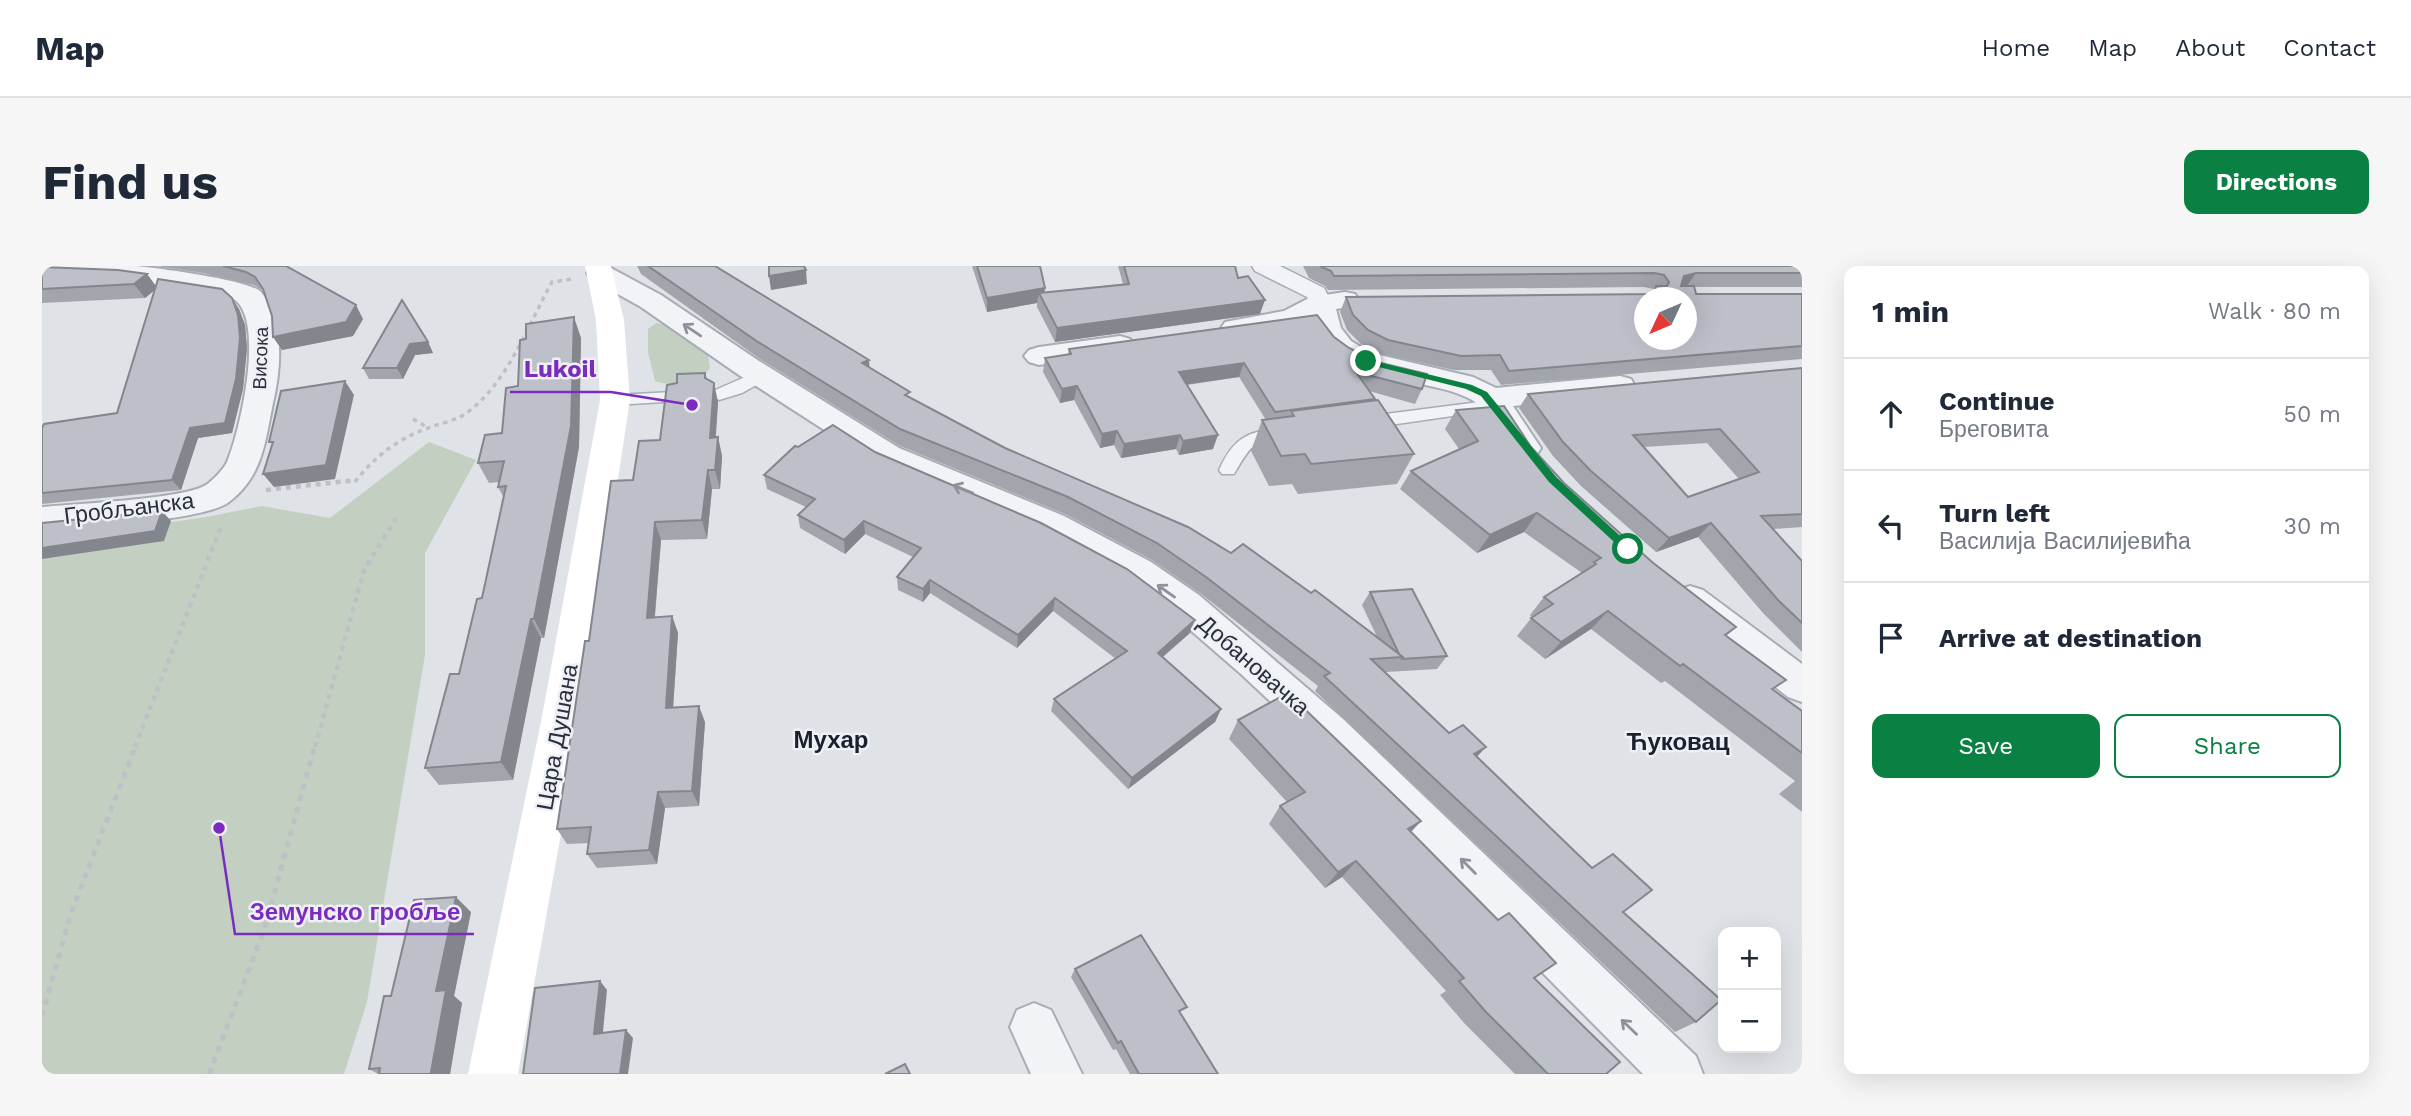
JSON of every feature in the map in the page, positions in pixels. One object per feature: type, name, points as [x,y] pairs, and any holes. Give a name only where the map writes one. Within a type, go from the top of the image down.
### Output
[{"type":"main road","name":"Цара Душана","points":[[493,1074],[561,722],[615,400],[610,320],[599,270]]},
{"type":"street","points":[[1263,266],[1316,293],[1321,303],[1324,323],[1336,342],[1356,357],[1385,368],[1476,389],[1492,401],[1545,471]]},
{"type":"street","name":"Висока","points":[[42,270],[80,269],[164,277],[236,290],[252,299],[261,315],[264,343],[261,391],[242,469],[216,495]]},
{"type":"street","name":"Добановачка","points":[[599,270],[888,456],[1052,525],[1138,571],[1186,605],[1329,731],[1678,1074]]},
{"type":"street","points":[[1211,331],[1292,318],[1321,303],[1366,300]]},
{"type":"street","points":[[1040,356],[1142,341]]},
{"type":"street","points":[[1492,401],[1649,383]]},
{"type":"street","name":"Гробљанска","points":[[42,519],[178,505],[216,495]]},
{"type":"street","points":[[1664,579],[1802,687]]},
{"type":"street","points":[[1034,1027],[1057,1074]]},
{"type":"lane","points":[[719,395],[736,390],[755,371]]},
{"type":"lane","points":[[615,400],[673,397]]},
{"type":"lane","points":[[1345,425],[1492,401]]},
{"type":"lane","points":[[1228,470],[1236,450],[1253,437],[1304,430]]},
{"type":"path","points":[[42,1016],[71,913],[227,512],[216,495],[355,482],[365,466],[386,451],[427,428],[468,412],[511,359],[552,282]]},
{"type":"path","points":[[413,419],[427,428]]},
{"type":"path","points":[[209,1074],[265,927],[364,570],[396,518]]},
{"type":"green space","points":[[656,323],[667,325],[708,355],[710,368],[700,377],[685,383],[655,381],[648,353],[648,329]]},
{"type":"green space","points":[[429,442],[476,460],[425,553],[425,655],[367,1002],[344,1074],[42,1074],[42,541],[262,506],[330,518]]},
{"type":"building","points":[[223,266],[286,266],[356,305],[346,322],[273,337],[272,316],[263,289],[255,277]]},
{"type":"building","points":[[648,266],[715,266],[869,360],[862,363],[910,392],[905,395],[1005,448],[1188,527],[1231,553],[1243,544],[1311,593],[1315,590],[1403,657],[1371,659],[1449,733],[1463,725],[1486,747],[1474,754],[1592,868],[1613,854],[1652,890],[1623,912],[1718,997],[1718,1003],[1696,1022],[1324,676],[1330,673],[1206,577],[1157,543],[1068,497],[900,429],[758,342]]},
{"type":"building","points":[[769,266],[804,266],[806,270],[769,276]]},
{"type":"building","points":[[977,266],[1040,266],[1045,288],[987,298]]},
{"type":"building","points":[[1124,266],[1235,266],[1238,278],[1248,276],[1265,300],[1057,328],[1039,293],[1129,284]]},
{"type":"building","points":[[1320,266],[1802,266],[1802,273],[1696,273],[1684,276],[1681,286],[1694,287],[1656,287],[1667,286],[1669,282],[1664,275],[1654,273],[1334,276],[1331,271]]},
{"type":"building","points":[[42,267],[147,274],[134,284],[42,289]]},
{"type":"building","points":[[158,279],[222,289],[232,298],[238,315],[240,338],[236,379],[225,423],[190,428],[172,480],[42,493],[44,424],[117,413]]},
{"type":"building","points":[[1634,294],[1634,350],[1697,350],[1697,294],[1802,294],[1802,346],[1509,371],[1500,355],[1461,356],[1388,340],[1368,330],[1353,315],[1346,297]]},
{"type":"building","points":[[402,300],[428,342],[410,344],[397,368],[363,368]]},
{"type":"building","points":[[1317,315],[1334,337],[1349,348],[1381,363],[1427,374],[1422,389],[1356,372],[1375,399],[1275,412],[1244,363],[1179,372],[1218,435],[1183,441],[1180,435],[1124,444],[1117,431],[1102,434],[1077,386],[1062,389],[1045,358],[1071,354],[1069,349]]},
{"type":"building","points":[[574,317],[571,426],[534,619],[531,619],[501,762],[425,768],[450,674],[459,674],[477,599],[482,598],[506,486],[498,487],[504,461],[478,463],[485,435],[502,433],[506,388],[518,386],[520,340],[526,339],[526,324]]},
{"type":"building","points":[[1802,368],[1802,514],[1761,516],[1802,561],[1802,623],[1778,600],[1711,523],[1669,538],[1591,471],[1563,442],[1528,394]],"holes":[[[1720,429],[1759,472],[1688,497],[1633,435]]]},
{"type":"building","points":[[705,373],[705,378],[714,383],[710,438],[718,437],[715,470],[708,470],[702,520],[655,522],[647,618],[672,616],[666,708],[699,706],[692,791],[658,792],[649,850],[587,854],[591,827],[557,829],[585,641],[589,641],[611,481],[633,480],[639,441],[660,440],[667,385],[677,383],[677,374]]},
{"type":"building","points":[[345,381],[326,465],[263,474],[273,442],[269,442],[281,391]]},
{"type":"building","points":[[1378,400],[1414,454],[1311,464],[1305,454],[1281,456],[1262,420],[1294,416],[1291,411]]},
{"type":"building","points":[[1504,406],[1531,447],[1564,483],[1652,562],[1736,627],[1725,635],[1786,680],[1772,689],[1802,711],[1802,753],[1608,611],[1561,642],[1531,618],[1553,604],[1544,597],[1596,564],[1594,562],[1601,558],[1537,513],[1490,535],[1411,471],[1478,441],[1456,410]]},
{"type":"building","points":[[833,425],[875,452],[1041,523],[1127,569],[1195,620],[1158,653],[1221,709],[1132,778],[1054,699],[1127,651],[1055,598],[1018,635],[930,580],[923,589],[897,577],[921,548],[864,521],[844,540],[798,515],[815,499],[764,475],[795,446],[798,447]]},
{"type":"building","points":[[162,511],[155,531],[42,548],[42,523]]},
{"type":"building","points":[[1412,589],[1447,656],[1402,659],[1370,592]]},
{"type":"building","points":[[1288,693],[1421,821],[1408,829],[1498,920],[1509,913],[1556,963],[1534,978],[1620,1062],[1606,1074],[1548,1074],[1485,1011],[1459,981],[1464,978],[1356,861],[1338,872],[1280,806],[1305,792],[1238,720]]},
{"type":"building","points":[[456,897],[436,991],[446,990],[431,1072],[433,1074],[379,1074],[380,1068],[369,1069],[384,996],[391,996],[414,900]]},
{"type":"building","points":[[1141,935],[1187,1007],[1179,1011],[1218,1074],[1139,1074],[1075,969]]},
{"type":"building","points":[[600,981],[594,1034],[626,1030],[620,1074],[523,1074],[535,988]]},
{"type":"building","points":[[905,1064],[910,1074],[885,1074]]},
{"type":"place","name":"Lukoil","points":[[692,405]]},
{"type":"place","name":"Земунско гробље","points":[[219,828]]},
{"type":"district","name":"Мухар","points":[[831,740]]},
{"type":"district","name":"Ћуковац","points":[[1678,742]]},
{"type":"route","points":[[1366,361],[1385,368],[1469,387],[1484,394],[1552,479],[1628,549]]}]
